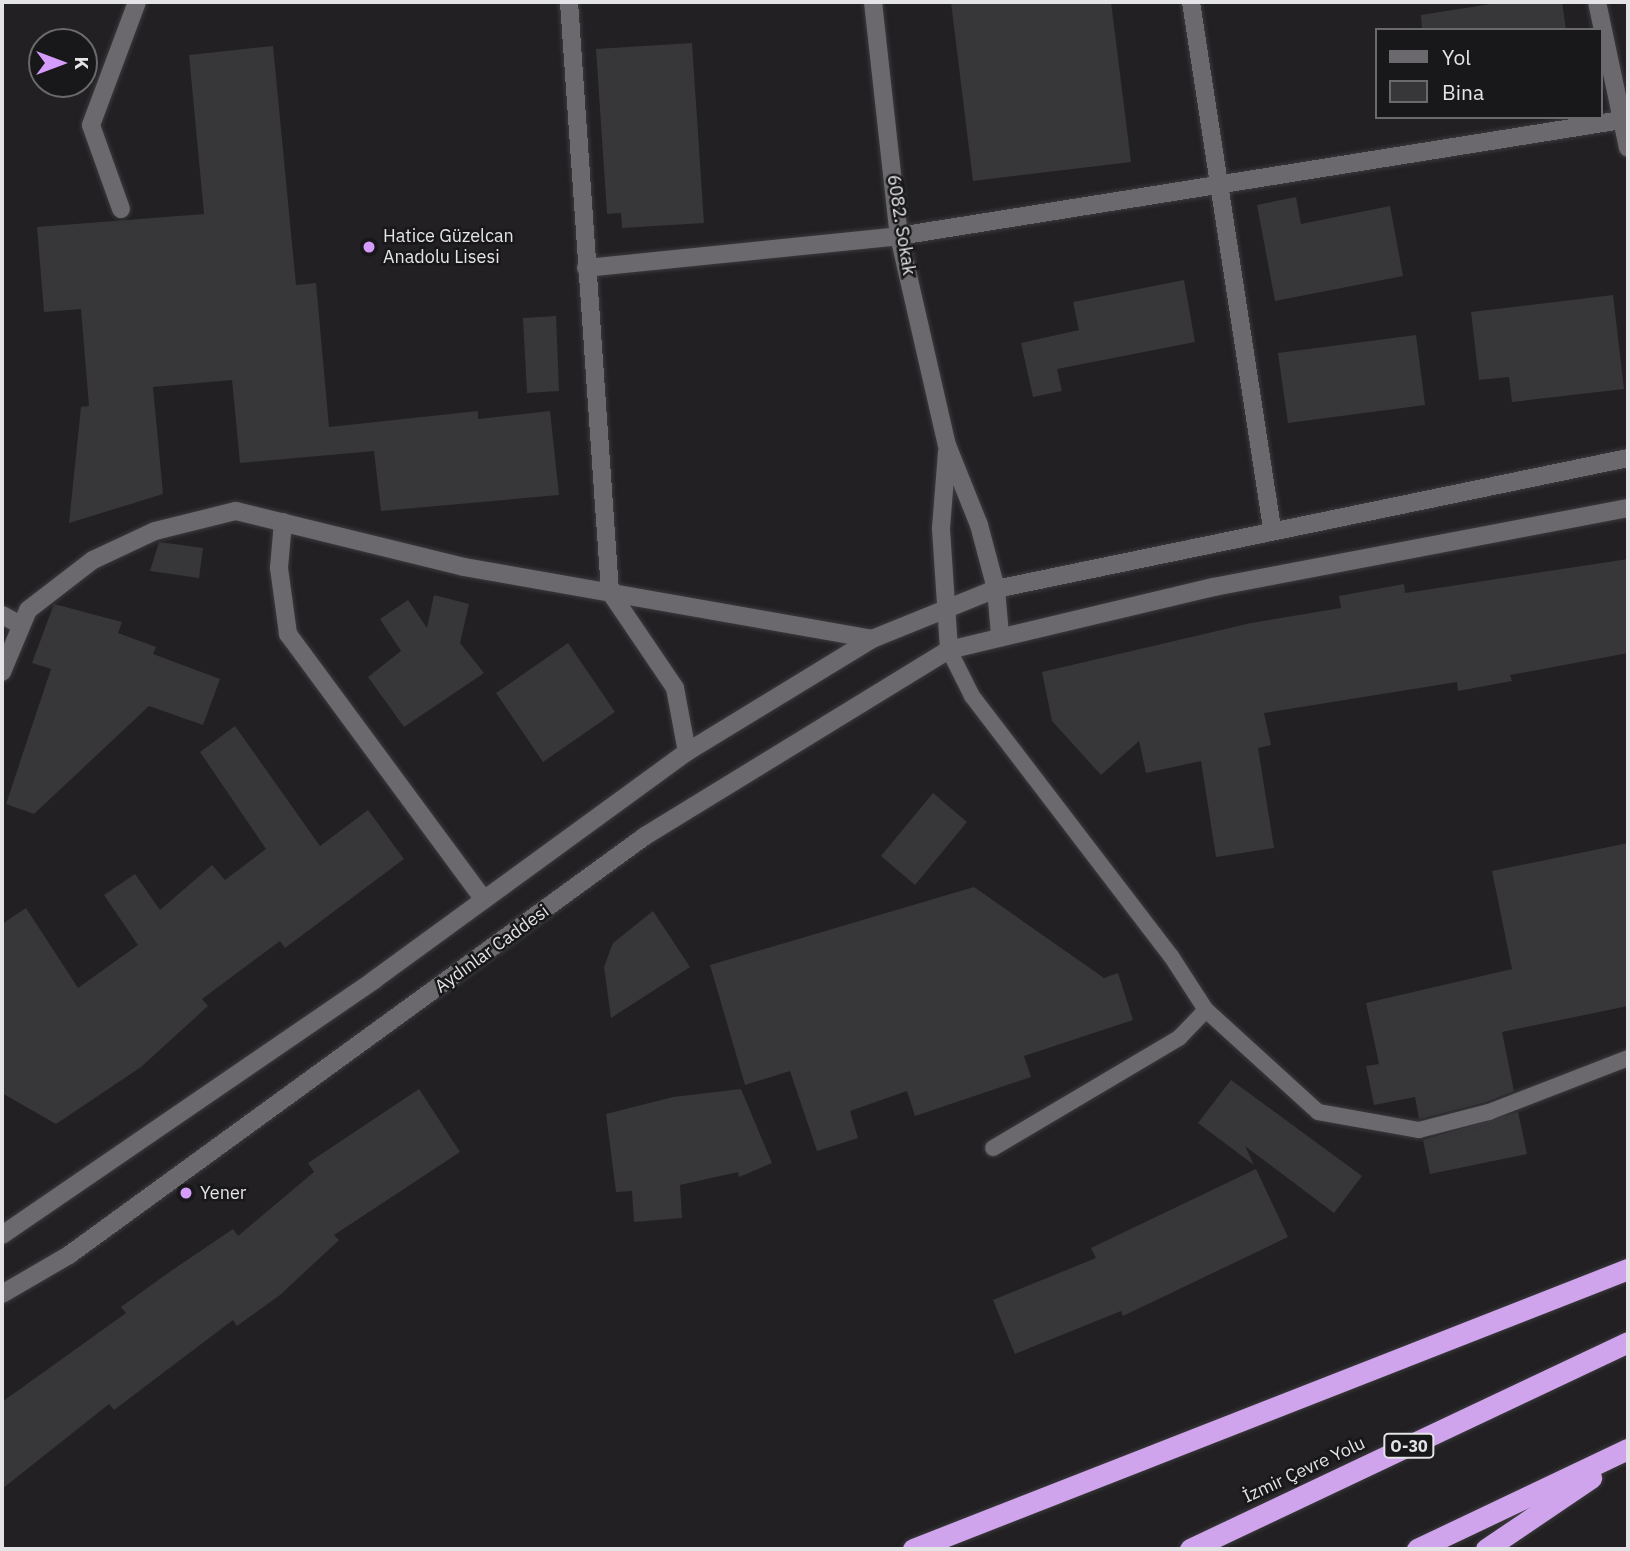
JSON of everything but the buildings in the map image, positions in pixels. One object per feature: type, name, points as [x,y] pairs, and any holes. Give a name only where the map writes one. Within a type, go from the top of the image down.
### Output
[{"type":"highway","points":[[913,1549],[1628,1269]]},
{"type":"highway","name":"İzmir Çevre Yolu","points":[[1190,1549],[1628,1342]]},
{"type":"highway","points":[[1417,1549],[1628,1450]]},
{"type":"highway","points":[[1486,1549],[1628,1450]]},
{"type":"street","points":[[121,209],[90,125],[137,2]]},
{"type":"street","points":[[569,2],[610,592],[675,688],[687,752]]},
{"type":"street","name":"6082. Sokak","points":[[873,2],[900,236],[947,445]]},
{"type":"street","points":[[1191,2],[1272,528]]},
{"type":"street","points":[[1597,2],[1626,119],[1628,148]]},
{"type":"street","points":[[586,268],[900,236],[1221,187],[1626,119]]},
{"type":"street","points":[[947,445],[979,524],[996,589],[1000,635]]},
{"type":"street","points":[[947,445],[941,529],[949,650]]},
{"type":"street","points":[[2,1235],[484,900],[687,752],[872,639],[996,589],[1272,528],[1628,458]]},
{"type":"street","name":"Aydınlar Caddesi","points":[[2,1294],[69,1255],[645,836],[949,650],[1000,635],[1214,587],[1628,508]]},
{"type":"street","points":[[2,672],[28,610],[93,560],[155,531],[236,511],[464,567],[872,639]]},
{"type":"street","points":[[284,522],[279,568],[288,634],[484,900]]},
{"type":"street","points":[[2,615],[21,625]]},
{"type":"lane","points":[[949,650],[972,696],[1163,945],[1206,1010],[1318,1112],[1419,1130],[1489,1112],[1628,1058]]},
{"type":"lane","points":[[993,1148],[1179,1038],[1206,1010]]},
{"type":"place","name":"Hatice Güzelcan Anadolu Lisesi","points":[[369,247]]},
{"type":"place","name":"Yener","points":[[186,1193]]}]
